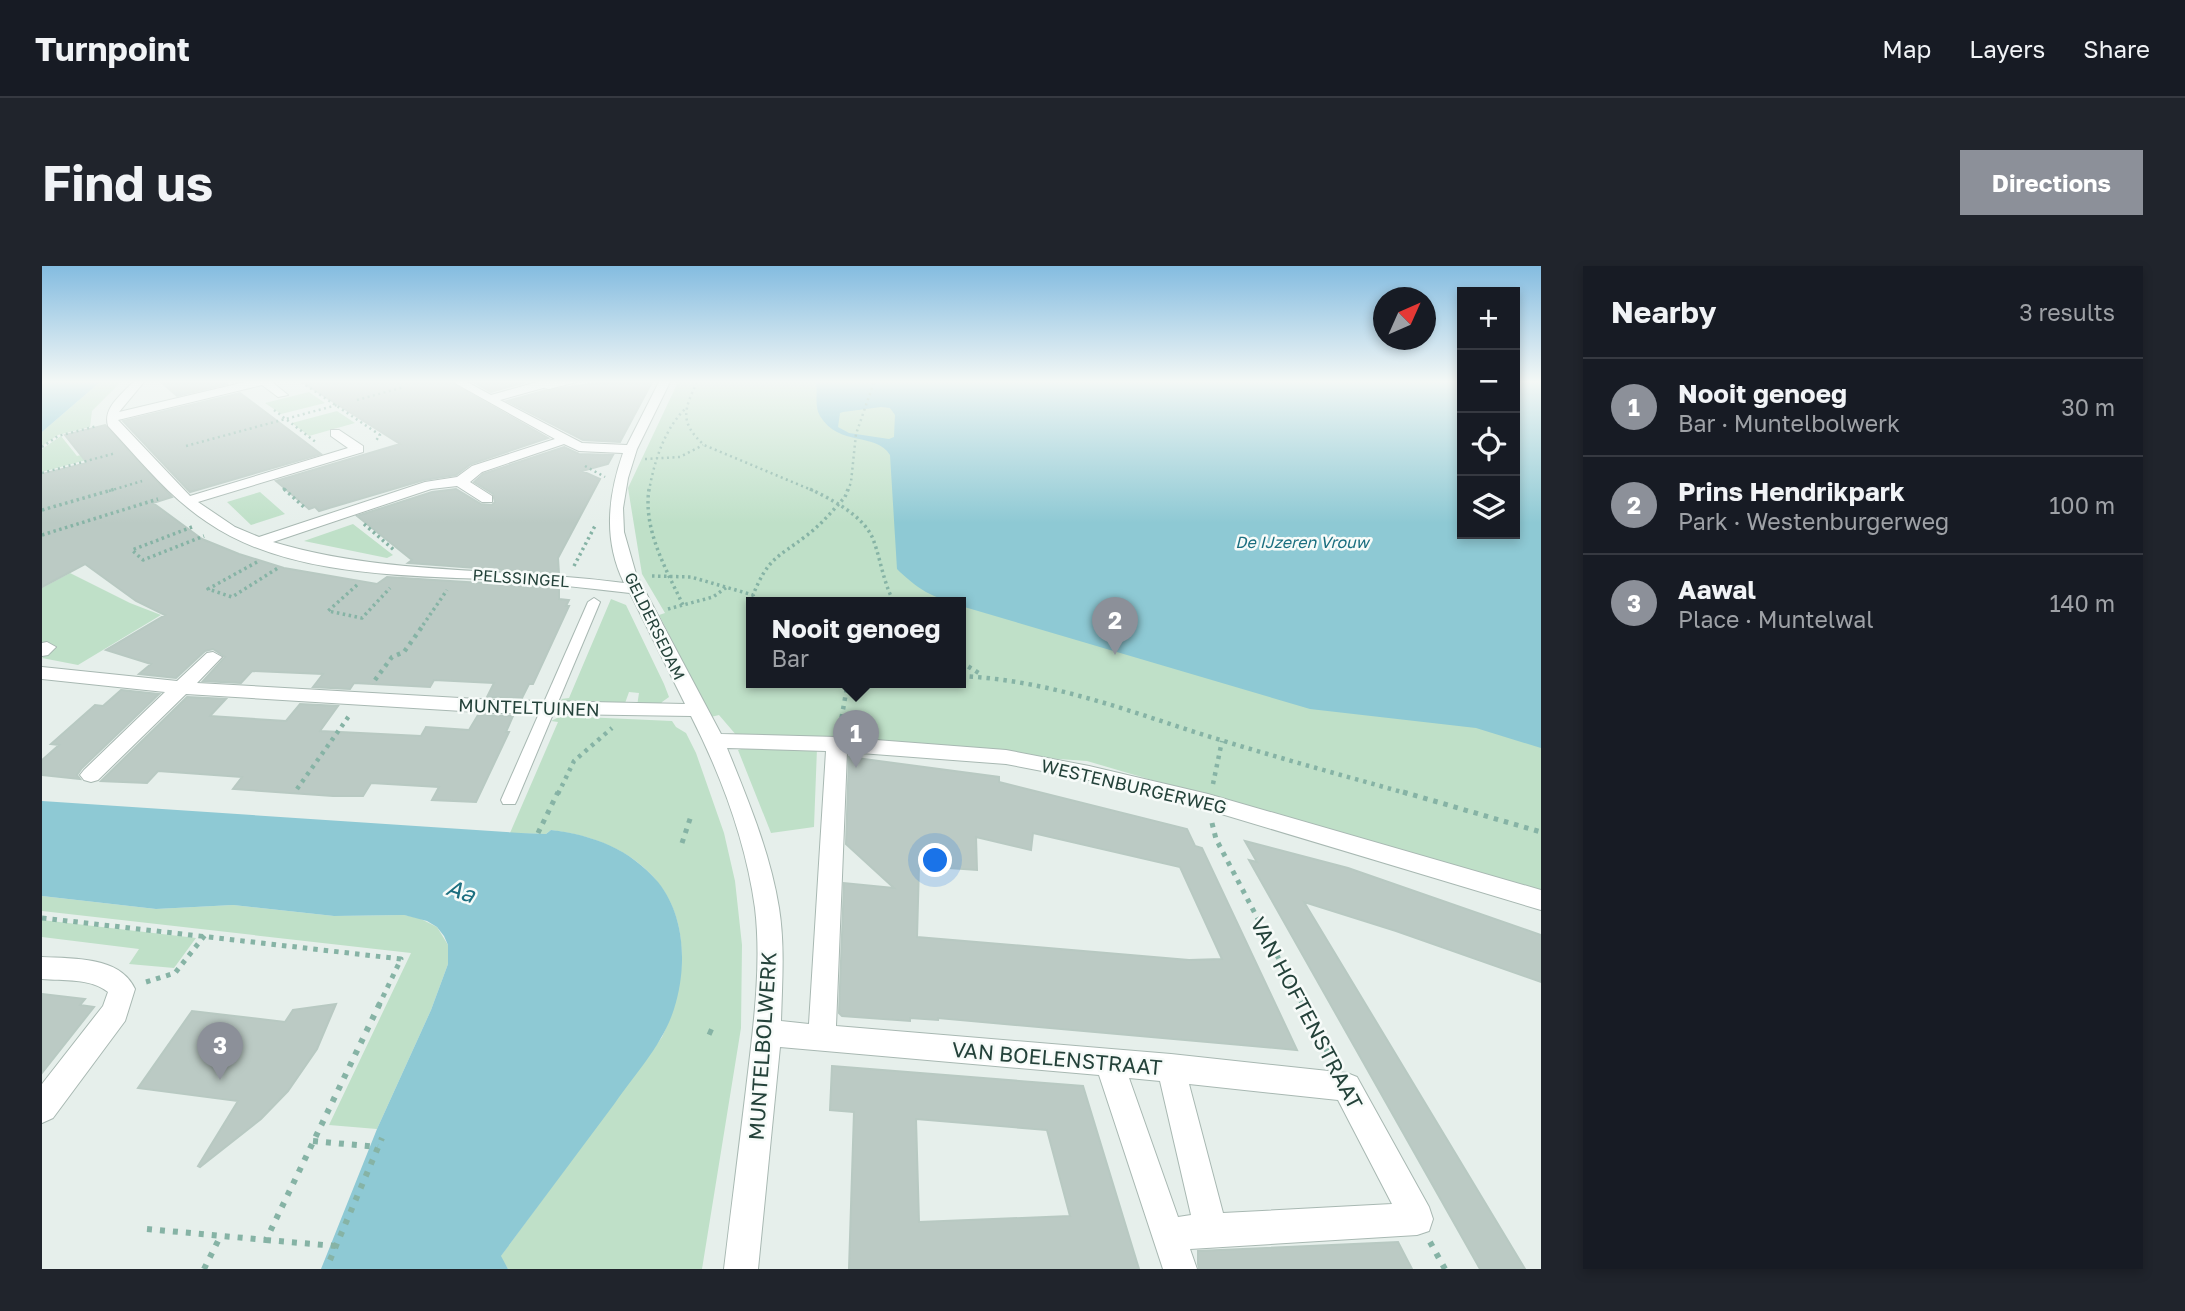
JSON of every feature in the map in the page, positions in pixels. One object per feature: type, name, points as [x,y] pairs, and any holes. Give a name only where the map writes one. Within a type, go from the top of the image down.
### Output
[{"type":"street","name":"PELSSINGEL","points":[[118,429],[183,497],[219,523],[259,542],[300,554],[406,572],[566,581],[632,581]]},
{"type":"street","points":[[544,429],[579,447],[629,454]]},
{"type":"street","name":"GELDERSEDAM","points":[[642,429],[629,454],[615,508],[622,554],[632,581],[697,710]]},
{"type":"street","points":[[183,497],[269,476],[358,449],[335,433]]},
{"type":"street","points":[[259,542],[430,485],[446,485],[459,481],[473,476],[477,469],[564,440]]},
{"type":"street","points":[[140,452],[161,452]]},
{"type":"street","points":[[459,481],[487,499]]},
{"type":"street","points":[[91,775],[213,657]]},
{"type":"street","name":"MUNTELTUINEN","points":[[42,673],[180,689],[547,709],[697,710]]},
{"type":"street","name":"MUNTELBOLWERK","points":[[697,710],[714,741],[751,836],[768,907],[770,973],[767,1032],[741,1269]]},
{"type":"street","name":"WESTENBURGERWEG","points":[[714,741],[837,744],[1006,757],[1089,773],[1208,802],[1541,900]]},
{"type":"street","points":[[822,1036],[837,744]]},
{"type":"street","points":[[42,968],[106,975],[117,981],[122,989],[115,1012],[42,1108]]},
{"type":"street","name":"VAN BOELENSTRAAT","points":[[767,1032],[1171,1068],[1347,1087]]},
{"type":"street","points":[[1109,1063],[1180,1269]]},
{"type":"street","points":[[1169,1234],[1211,1230],[1171,1068]]},
{"type":"street","name":"VAN HOFTENSTRAAT","points":[[1211,1230],[1417,1219],[1347,1087]]},
{"type":"lane","points":[[509,800],[594,602]]},
{"type":"path","points":[[42,447],[58,436],[83,429]]},
{"type":"path","points":[[186,446],[249,429]]},
{"type":"path","points":[[298,429],[335,456]]},
{"type":"path","points":[[669,429],[650,472],[647,502],[653,541],[683,605]]},
{"type":"path","points":[[689,429],[704,445],[769,470],[840,503],[872,536],[891,597]]},
{"type":"path","points":[[632,581],[669,574],[693,577],[753,595],[763,571],[778,554],[808,535],[840,503],[849,489],[858,429]]},
{"type":"path","points":[[629,454],[656,460],[680,457],[704,445]]},
{"type":"path","points":[[42,473],[140,452]]},
{"type":"path","points":[[42,510],[163,475]]},
{"type":"path","points":[[269,476],[322,522]]},
{"type":"path","points":[[42,535],[183,497]]},
{"type":"path","points":[[350,512],[404,559],[383,569],[328,611],[362,618],[406,572]]},
{"type":"path","points":[[219,523],[143,559],[132,550],[219,523]]},
{"type":"path","points":[[566,581],[596,524]]},
{"type":"path","points":[[282,548],[208,589],[232,597],[300,554]]},
{"type":"path","points":[[297,789],[392,657],[404,652],[458,574]]},
{"type":"path","points":[[650,614],[713,597],[728,586]]},
{"type":"path","points":[[966,665],[983,676]]},
{"type":"path","points":[[966,676],[983,676],[1069,692],[1222,741],[1541,832]]},
{"type":"path","points":[[837,744],[847,688]]},
{"type":"path","points":[[538,833],[574,761],[632,711]]},
{"type":"path","points":[[1208,802],[1222,741]]},
{"type":"path","name":"VAN HOFTENSTRAAT","points":[[1208,802],[1216,839],[1347,1087]]},
{"type":"path","points":[[682,842],[691,816]]},
{"type":"path","points":[[42,918],[401,959],[266,1240]]},
{"type":"path","points":[[122,989],[175,973],[206,935]]},
{"type":"path","points":[[708,1031],[717,1035]]},
{"type":"path","points":[[330,1260],[382,1138]]},
{"type":"path","points":[[312,1141],[378,1147]]},
{"type":"path","points":[[147,1230],[336,1246]]},
{"type":"path","points":[[204,1269],[221,1235]]},
{"type":"green space","points":[[46,429],[83,429],[58,435],[42,446],[42,432]]},
{"type":"green space","points":[[300,429],[334,429],[309,436]]},
{"type":"green space","points":[[656,429],[1457,429],[1457,539],[1520,539],[1520,429],[1541,429],[1541,894],[1087,761],[737,736],[719,715],[711,717],[659,615],[665,613],[642,574],[628,488]]},
{"type":"green space","points":[[61,436],[77,456],[108,448],[112,453],[42,472],[42,449]]},
{"type":"green space","points":[[260,492],[285,514],[251,525],[227,502]]},
{"type":"green space","points":[[353,524],[393,555],[387,558],[304,541]]},
{"type":"green space","points":[[70,573],[161,615],[78,665],[42,658],[56,646],[42,644],[42,588]]},
{"type":"green space","points":[[611,599],[626,605],[664,684],[669,697],[660,707],[637,706],[639,693],[629,692],[624,706],[565,702],[561,699],[569,698]]},
{"type":"green space","points":[[561,716],[672,721],[686,733],[696,753],[724,833],[735,881],[742,945],[741,1028],[702,1269],[508,1269],[500,1257],[662,1037],[676,999],[682,962],[679,929],[669,900],[651,874],[625,854],[592,839],[551,830],[546,834],[510,833],[558,722],[551,721]]},
{"type":"green space","points":[[748,747],[817,748],[814,827],[771,833],[738,750]]},
{"type":"green space","points":[[42,896],[156,909],[233,905],[334,916],[404,915],[419,918],[437,927],[448,945],[448,964],[431,1010],[377,1129],[329,1125],[411,953],[42,911]]},
{"type":"green space","points":[[42,920],[196,938],[174,968],[129,964],[139,949],[42,937]]},
{"type":"water","name":"De IJzeren Vrouw","points":[[832,429],[889,439],[894,437],[894,429],[1457,429],[1457,539],[1520,539],[1520,429],[1541,429],[1541,748],[1476,728],[1310,709],[966,607],[966,597],[934,596],[918,587],[897,569],[890,455],[876,444]]},
{"type":"water","name":"Aa","points":[[42,801],[521,833],[546,834],[551,830],[596,840],[623,852],[647,870],[658,882],[674,911],[679,927],[682,960],[674,1009],[648,1058],[501,1256],[508,1269],[321,1269],[377,1129],[431,1010],[448,964],[448,945],[444,936],[437,927],[427,921],[404,915],[334,916],[233,905],[156,909],[42,896]]},
{"type":"building","points":[[90,429],[109,429],[172,497],[153,503],[202,539],[239,554],[284,568],[377,584],[387,577],[559,588],[559,599],[569,600],[566,606],[569,606],[533,684],[529,684],[522,698],[487,697],[494,683],[434,680],[430,687],[354,683],[350,689],[313,687],[323,674],[252,671],[241,683],[203,681],[225,657],[213,649],[205,651],[176,678],[139,674],[151,664],[106,650],[165,615],[136,601],[85,564],[42,587],[42,474],[87,463],[65,435]]},
{"type":"building","points":[[130,429],[288,429],[321,454],[190,492]]},
{"type":"building","points":[[376,429],[532,429],[548,438],[471,464],[456,475],[424,480],[319,511],[315,507],[309,509],[276,481],[400,444]]},
{"type":"building","points":[[561,429],[627,429],[620,442],[583,440]]},
{"type":"building","points":[[564,447],[579,454],[613,455],[608,464],[582,471],[600,479],[558,558],[559,574],[408,563],[412,560],[357,516],[432,492],[456,489],[481,504],[492,505],[495,502],[493,494],[474,482],[483,474]]},
{"type":"building","points":[[121,690],[159,694],[82,768],[77,775],[80,779],[42,775],[42,760],[59,745],[51,744],[95,705],[103,706]]},
{"type":"building","points":[[187,697],[226,699],[210,716],[286,721],[300,704],[338,706],[320,731],[421,736],[426,727],[469,730],[478,715],[513,716],[506,732],[509,732],[476,802],[432,800],[439,787],[371,783],[363,796],[333,796],[233,789],[242,777],[158,771],[147,783],[101,781]]},
{"type":"building","points":[[849,757],[999,777],[999,782],[1187,829],[1195,846],[1202,848],[1297,1050],[938,1018],[910,1018],[910,1021],[842,1016],[839,1013],[844,883],[894,888],[846,844]],"holes":[[[1033,833],[1180,867],[1222,959],[1189,960],[917,937],[919,866],[977,870],[976,837],[1031,850]]]},
{"type":"building","points":[[1245,841],[1348,868],[1541,935],[1541,982],[1304,902],[1525,1269],[1480,1269],[1249,860],[1257,862]]},
{"type":"building","points":[[42,994],[85,999],[80,1005],[94,1007],[42,1073]]},
{"type":"building","points":[[336,1004],[317,1049],[288,1091],[261,1119],[200,1167],[198,1166],[238,1101],[138,1088],[192,1011],[285,1022],[293,1010]]},
{"type":"building","points":[[832,1066],[1083,1086],[1139,1269],[849,1269],[854,1112],[830,1110]],"holes":[[[916,1119],[1047,1130],[1070,1216],[919,1222]]]},
{"type":"building","points":[[1398,1242],[1412,1269],[1199,1269],[1198,1264],[1198,1251]]},
{"type":"place","name":"Prins Hendrikpark","points":[[1115,655]]},
{"type":"place","name":"Nooit genoeg","points":[[856,768]]},
{"type":"place","name":"Aawal","points":[[220,1080]]}]
